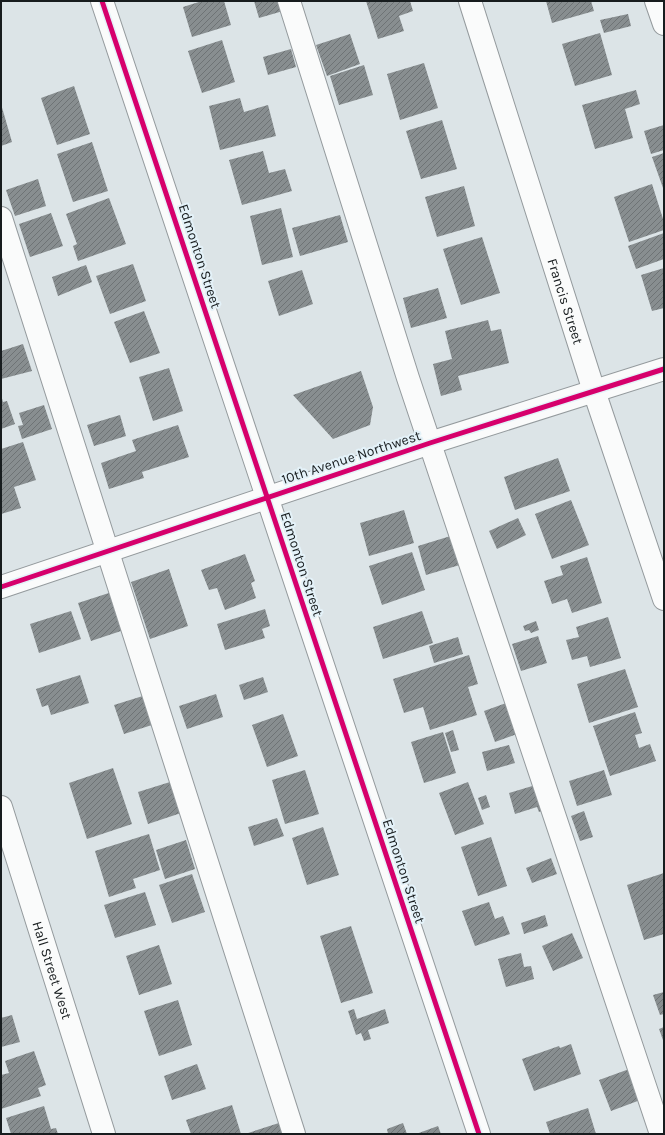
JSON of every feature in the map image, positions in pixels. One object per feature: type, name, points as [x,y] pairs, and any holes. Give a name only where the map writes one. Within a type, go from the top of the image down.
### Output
[{"type":"street","name":"Edmonton Street","points":[[102,1],[479,1134]]},
{"type":"street","points":[[289,1],[408,378],[661,1134]]},
{"type":"street","name":"Francis Street","points":[[470,1],[594,391],[664,599]]},
{"type":"street","points":[[656,1],[664,24]]},
{"type":"street","points":[[1,218],[294,1134]]},
{"type":"street","name":"10th Avenue Northwest","points":[[1,587],[430,443],[664,369]]},
{"type":"street","name":"Hall Street West","points":[[1,807],[104,1134]]},
{"type":"building","points":[[202,1],[224,1],[231,25],[192,37],[183,7]]},
{"type":"building","points":[[254,1],[280,1],[283,11],[259,18]]},
{"type":"building","points":[[366,1],[410,1],[413,11],[399,16],[404,31],[378,39]]},
{"type":"building","points":[[546,1],[591,1],[594,11],[552,23]]},
{"type":"building","points":[[628,14],[631,26],[604,33],[600,20]]},
{"type":"building","points":[[600,33],[612,75],[575,86],[562,44]]},
{"type":"building","points":[[350,34],[360,64],[327,76],[316,45]]},
{"type":"building","points":[[222,40],[235,82],[202,93],[188,51]]},
{"type":"building","points":[[291,49],[296,67],[268,75],[263,57]]},
{"type":"building","points":[[424,63],[438,108],[400,120],[387,74]]},
{"type":"building","points":[[364,65],[373,95],[339,105],[330,76]]},
{"type":"building","points":[[74,86],[90,134],[57,145],[41,98]]},
{"type":"building","points":[[636,90],[640,104],[625,109],[633,138],[595,149],[582,105]]},
{"type":"building","points":[[240,98],[244,112],[268,105],[276,136],[220,150],[209,106]]},
{"type":"building","points":[[1,104],[12,142],[1,146]]},
{"type":"building","points":[[442,120],[457,169],[421,179],[406,131]]},
{"type":"building","points":[[664,125],[664,150],[651,154],[644,131]]},
{"type":"building","points":[[92,142],[108,191],[73,202],[57,154]]},
{"type":"building","points":[[263,151],[269,173],[285,169],[292,191],[242,205],[229,160]]},
{"type":"building","points":[[664,153],[664,187],[663,188],[652,157]]},
{"type":"building","points":[[38,179],[46,206],[15,216],[6,190]]},
{"type":"building","points":[[652,184],[664,222],[664,230],[629,242],[614,197]]},
{"type":"building","points":[[464,186],[475,226],[437,237],[425,197]]},
{"type":"building","points":[[109,198],[126,244],[78,261],[73,246],[77,244],[66,214]]},
{"type":"building","points":[[281,208],[293,257],[262,265],[250,216]]},
{"type":"building","points":[[51,213],[63,246],[30,257],[19,224]]},
{"type":"building","points":[[340,215],[348,242],[300,256],[292,228]]},
{"type":"building","points":[[664,233],[664,259],[636,269],[628,246]]},
{"type":"building","points":[[482,237],[500,293],[461,305],[443,249]]},
{"type":"building","points":[[133,264],[146,301],[110,314],[96,276]]},
{"type":"building","points":[[86,265],[92,282],[58,296],[52,277]]},
{"type":"building","points":[[664,268],[664,308],[652,311],[641,275]]},
{"type":"building","points":[[302,270],[313,304],[279,316],[268,281]]},
{"type":"building","points":[[438,288],[447,318],[411,328],[403,298]]},
{"type":"building","points":[[144,311],[160,353],[130,363],[114,322]]},
{"type":"building","points":[[488,320],[491,331],[501,329],[509,363],[458,376],[462,390],[441,396],[433,364],[452,359],[445,331]]},
{"type":"building","points":[[23,344],[32,371],[1,379],[1,351]]},
{"type":"building","points":[[169,368],[183,411],[153,421],[139,377]]},
{"type":"building","points":[[361,371],[373,407],[370,425],[333,439],[293,395]]},
{"type":"building","points":[[1,395],[3,402],[7,401],[15,424],[1,429]]},
{"type":"building","points":[[44,405],[52,429],[22,439],[18,426],[23,425],[19,413]]},
{"type":"building","points":[[120,415],[126,436],[94,446],[87,425]]},
{"type":"building","points":[[178,425],[189,457],[142,472],[144,478],[109,489],[101,463],[136,451],[132,440]]},
{"type":"building","points":[[23,442],[36,480],[14,487],[21,508],[1,514],[1,449]]},
{"type":"building","points":[[558,458],[570,491],[515,510],[504,477]]},
{"type":"building","points":[[571,500],[589,545],[552,559],[535,514]]},
{"type":"building","points":[[404,510],[414,543],[369,556],[360,523]]},
{"type":"building","points":[[518,518],[526,535],[497,549],[489,531]]},
{"type":"building","points":[[454,535],[463,564],[426,575],[418,546]]},
{"type":"building","points":[[412,552],[425,590],[382,605],[369,566]]},
{"type":"building","points":[[245,554],[255,581],[251,583],[256,598],[225,610],[217,588],[209,590],[201,570]]},
{"type":"building","points":[[587,557],[602,603],[572,613],[567,599],[552,604],[544,581],[563,575],[560,566]]},
{"type":"building","points":[[169,569],[188,626],[150,639],[131,582]]},
{"type":"building","points":[[112,592],[124,630],[91,641],[78,603]]},
{"type":"building","points":[[265,609],[270,626],[262,629],[265,638],[225,650],[217,624]]},
{"type":"building","points":[[71,611],[81,639],[39,653],[30,624]]},
{"type":"building","points":[[422,611],[433,643],[383,659],[373,627]]},
{"type":"building","points":[[608,617],[621,658],[590,667],[587,656],[572,660],[566,640],[579,637],[576,627]]},
{"type":"building","points":[[536,621],[539,630],[531,633],[529,630],[525,631],[523,626]]},
{"type":"building","points":[[538,636],[547,663],[521,671],[512,644]]},
{"type":"building","points":[[458,637],[463,654],[434,663],[429,646]]},
{"type":"building","points":[[469,655],[478,684],[468,687],[477,715],[430,730],[423,707],[404,713],[393,679]]},
{"type":"building","points":[[625,669],[638,707],[589,723],[577,684]]},
{"type":"building","points":[[80,675],[89,703],[51,715],[48,705],[42,707],[36,689]]},
{"type":"building","points":[[263,677],[268,692],[244,700],[239,685]]},
{"type":"building","points":[[216,694],[223,717],[187,729],[179,706]]},
{"type":"building","points":[[146,695],[155,724],[124,734],[114,705]]},
{"type":"building","points":[[509,702],[520,733],[495,742],[484,711]]},
{"type":"building","points":[[635,712],[642,733],[635,735],[639,748],[650,744],[656,761],[610,776],[593,726]]},
{"type":"building","points":[[283,714],[298,756],[267,767],[252,725]]},
{"type":"building","points":[[453,730],[459,750],[451,752],[445,733]]},
{"type":"building","points":[[443,732],[456,773],[424,783],[411,742]]},
{"type":"building","points":[[509,745],[515,763],[487,771],[482,752]]},
{"type":"building","points":[[113,768],[132,824],[87,839],[69,783]]},
{"type":"building","points":[[305,770],[319,814],[285,824],[272,780]]},
{"type":"building","points":[[604,770],[612,795],[577,806],[569,781]]},
{"type":"building","points":[[170,782],[181,813],[148,824],[138,792]]},
{"type":"building","points":[[468,782],[484,824],[455,835],[439,793]]},
{"type":"building","points":[[539,784],[547,810],[539,812],[537,807],[515,814],[509,793]]},
{"type":"building","points":[[486,795],[490,807],[482,810],[478,798]]},
{"type":"building","points":[[584,811],[593,837],[580,841],[571,816]]},
{"type":"building","points":[[277,818],[284,836],[254,846],[248,827]]},
{"type":"building","points":[[323,827],[339,875],[307,885],[292,838]]},
{"type":"building","points":[[149,834],[160,870],[133,879],[136,888],[109,897],[95,851]]},
{"type":"building","points":[[491,837],[507,886],[478,896],[461,847]]},
{"type":"building","points":[[186,840],[195,869],[165,879],[156,850]]},
{"type":"building","points":[[551,858],[557,874],[532,883],[526,868]]},
{"type":"building","points":[[664,873],[664,934],[644,940],[627,885]]},
{"type":"building","points":[[192,874],[205,912],[172,923],[159,885]]},
{"type":"building","points":[[145,892],[156,925],[115,938],[104,905]]},
{"type":"building","points":[[489,902],[495,919],[503,916],[510,934],[475,946],[462,911]]},
{"type":"building","points":[[545,915],[548,926],[524,934],[521,923]]},
{"type":"building","points":[[351,926],[373,993],[341,1003],[320,936]]},
{"type":"building","points":[[572,933],[583,958],[553,971],[542,946]]},
{"type":"building","points":[[159,945],[172,984],[139,995],[126,956]]},
{"type":"building","points":[[521,953],[524,967],[531,966],[534,979],[506,987],[498,959]]},
{"type":"building","points":[[664,992],[664,1014],[660,1015],[653,995]]},
{"type":"building","points":[[178,1000],[192,1045],[159,1056],[144,1011]]},
{"type":"building","points":[[354,1009],[357,1019],[385,1009],[389,1023],[368,1030],[371,1039],[364,1041],[361,1033],[356,1035],[348,1011]]},
{"type":"building","points":[[12,1015],[20,1042],[1,1047],[1,1018]]},
{"type":"building","points":[[664,1027],[664,1043],[659,1029]]},
{"type":"building","points":[[571,1044],[581,1074],[534,1091],[522,1059],[559,1046],[560,1048]]},
{"type":"building","points":[[34,1051],[46,1085],[38,1088],[41,1096],[1,1109],[1,1075],[9,1073],[5,1061]]},
{"type":"building","points":[[197,1064],[206,1089],[172,1100],[164,1076]]},
{"type":"building","points":[[632,1068],[643,1099],[611,1111],[599,1080]]},
{"type":"building","points":[[232,1105],[241,1134],[191,1134],[186,1120]]},
{"type":"building","points":[[44,1106],[51,1129],[56,1128],[58,1134],[11,1134],[6,1118]]},
{"type":"building","points":[[588,1108],[596,1134],[550,1134],[546,1122]]},
{"type":"building","points":[[282,1122],[286,1134],[245,1134]]},
{"type":"building","points":[[403,1123],[407,1134],[388,1134],[387,1129]]},
{"type":"building","points":[[438,1126],[441,1134],[416,1134]]},
{"type":"cycle path","points":[[102,1],[479,1134]]},
{"type":"cycle path","points":[[1,587],[430,443],[664,369]]}]
